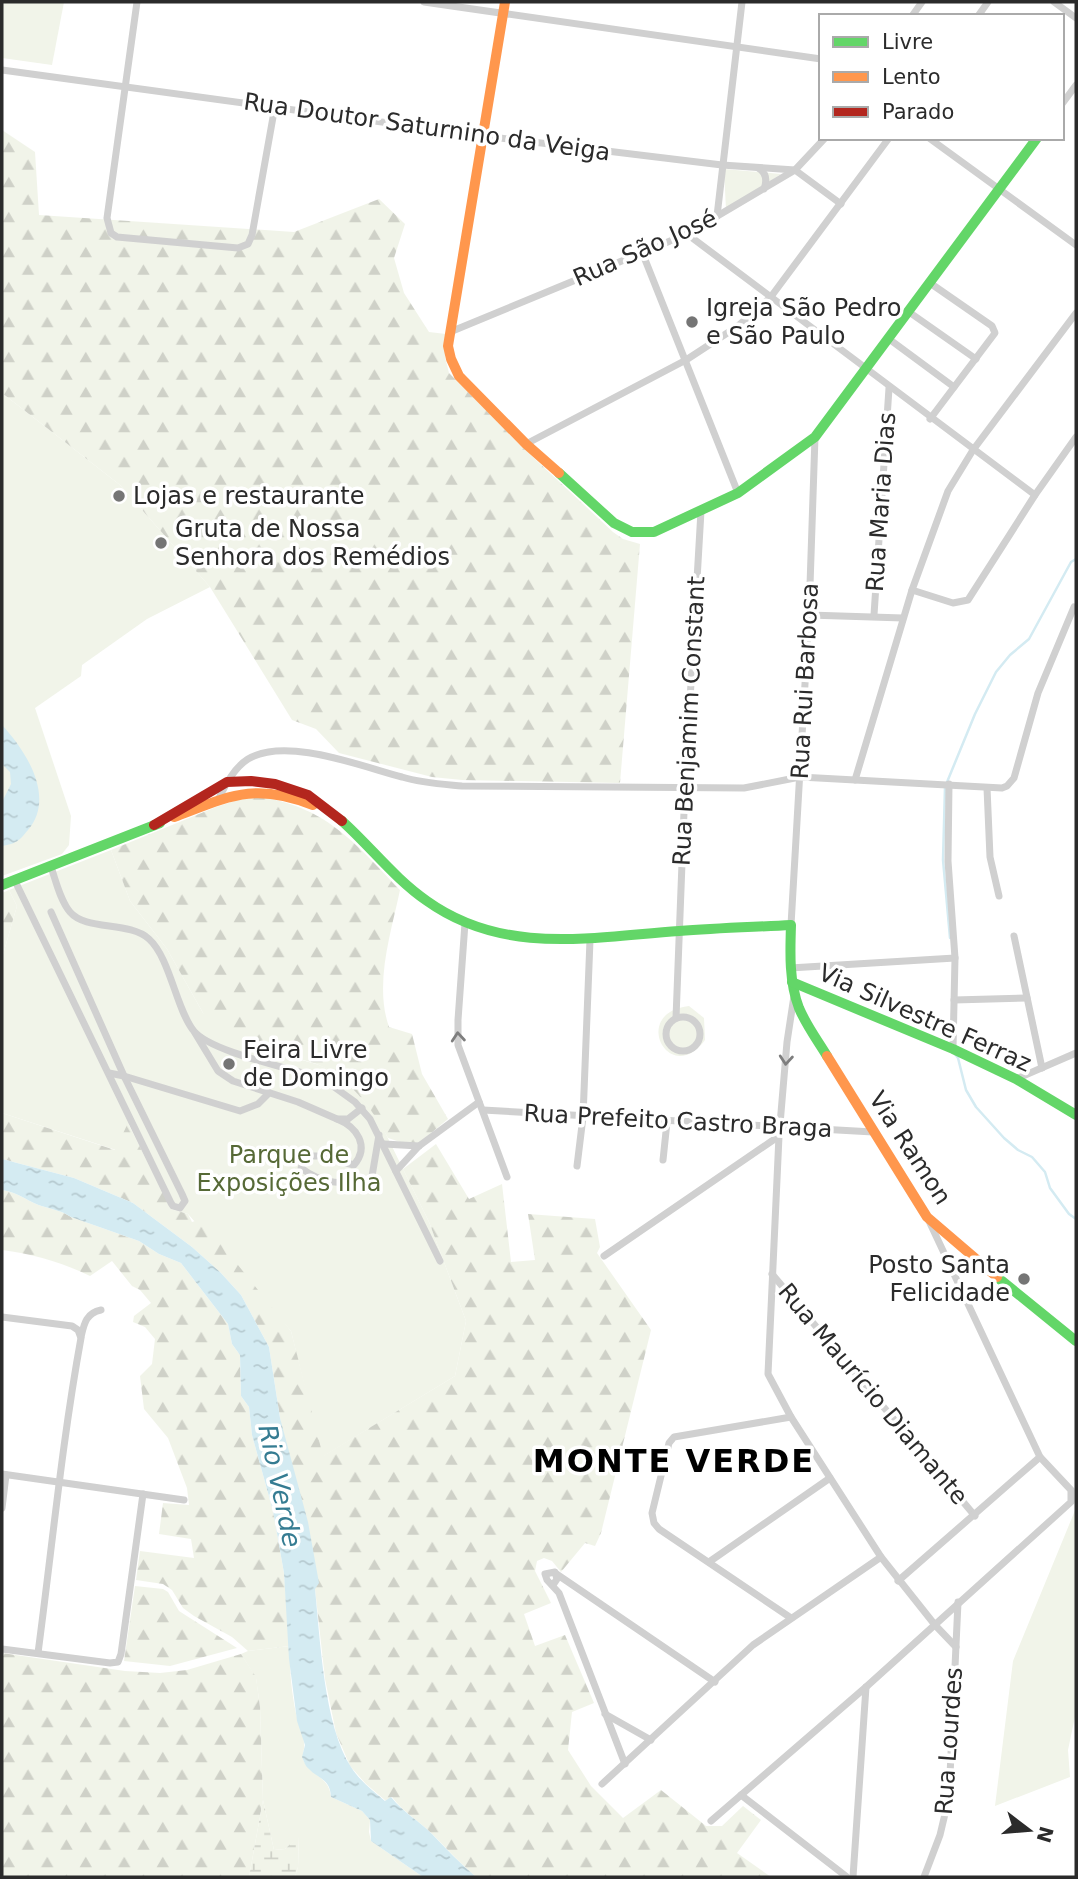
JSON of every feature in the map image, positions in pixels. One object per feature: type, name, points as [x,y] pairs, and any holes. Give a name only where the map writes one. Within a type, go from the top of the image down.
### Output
[{"type":"main road","points":[[505,2],[450,332],[449,352],[452,365],[526,444],[614,523],[632,532],[649,533],[738,493],[815,437],[1036,140]]},
{"type":"main road","points":[[154,825],[192,800],[228,782],[251,780],[286,786],[308,795],[344,823],[415,892],[435,907],[465,923],[495,932],[524,938],[590,940],[678,931],[791,926]]},
{"type":"main road","points":[[2,885],[219,798],[242,793],[268,792],[298,798],[330,813]]},
{"type":"main road","name":"Via Ramon","points":[[791,926],[790,968],[794,995],[811,1031],[928,1217],[1076,1342]]},
{"type":"main road","name":"Via Silvestre Ferraz","points":[[792,982],[953,1049],[1016,1080],[1076,1115]]},
{"type":"street","points":[[137,2],[107,218],[111,233],[117,237],[237,248],[248,244],[252,235],[275,106]]},
{"type":"street","points":[[424,2],[819,59]]},
{"type":"street","points":[[717,216],[742,2]]},
{"type":"street","points":[[1054,2],[1076,19]]},
{"type":"street","name":"Rua Doutor Saturnino da Veiga","points":[[2,70],[484,136],[722,165],[795,170]]},
{"type":"street","points":[[1064,101],[1076,85]]},
{"type":"street","name":"Rua São José","points":[[450,332],[687,234],[795,170],[823,140]]},
{"type":"street","points":[[526,444],[686,360],[738,326],[770,298],[888,140]]},
{"type":"street","points":[[932,140],[1076,245]]},
{"type":"street","points":[[758,168],[765,175],[764,190]]},
{"type":"street","points":[[795,170],[841,204]]},
{"type":"street","points":[[687,234],[888,388],[1035,495]]},
{"type":"street","points":[[642,252],[738,493]]},
{"type":"street","points":[[930,284],[992,326],[995,333],[930,419]]},
{"type":"street","points":[[909,312],[976,359]]},
{"type":"street","points":[[855,779],[912,590],[948,491],[973,450],[1076,313]]},
{"type":"street","points":[[889,339],[954,387]]},
{"type":"street","name":"Rua Maria Dias","points":[[874,615],[888,388]]},
{"type":"street","name":"Rua Rui Barbosa","points":[[791,926],[809,615],[815,437]]},
{"type":"street","points":[[912,590],[953,603],[960,604],[968,600],[1035,495],[1076,437]]},
{"type":"street","name":"Rua Benjamim Constant","points":[[676,1018],[685,786],[701,511]]},
{"type":"street","points":[[219,798],[228,782],[248,760],[272,752],[333,757],[401,777],[441,784],[744,789],[800,778],[1002,788],[1014,778],[1038,693],[1074,607]]},
{"type":"street","points":[[809,615],[903,618]]},
{"type":"street","points":[[949,784],[947,860],[955,958],[953,1049]]},
{"type":"street","points":[[987,788],[990,857],[999,896]]},
{"type":"street","points":[[51,867],[70,913],[86,921],[139,933],[156,946],[194,1031],[218,1071],[233,1081],[351,1125],[362,1143],[360,1155],[354,1165],[320,1156],[305,1156],[301,1168],[314,1178],[336,1183],[371,1182],[379,1135]]},
{"type":"street","points":[[15,881],[171,1203],[180,1208],[185,1200],[124,1076],[51,912]]},
{"type":"street","points":[[465,923],[457,1035],[463,1059],[508,1177]]},
{"type":"street","points":[[1014,936],[1042,1068]]},
{"type":"street","points":[[577,1166],[583,1117],[590,940]]},
{"type":"street","points":[[790,968],[955,958]]},
{"type":"street","points":[[794,995],[779,1136],[768,1367],[770,1380],[881,1557],[898,1581],[956,1647]]},
{"type":"street","points":[[954,1000],[1027,998]]},
{"type":"street","points":[[676,1018],[693,1020],[699,1027],[701,1036],[697,1045],[690,1050],[681,1052],[673,1049],[667,1042],[669,1024],[676,1018]]},
{"type":"street","points":[[194,1031],[216,1045],[323,1079],[362,1108],[384,1143],[439,1261]]},
{"type":"street","points":[[1016,1080],[1076,1053]]},
{"type":"street","points":[[110,1073],[240,1111],[258,1104],[269,1093]]},
{"type":"street","points":[[396,1171],[419,1146],[479,1102]]},
{"type":"street","points":[[337,1119],[348,1119],[362,1108]]},
{"type":"street","name":"Rua Prefeito Castro Braga","points":[[483,1110],[873,1132]]},
{"type":"street","points":[[663,1160],[667,1122]]},
{"type":"street","points":[[604,1256],[779,1136]]},
{"type":"street","points":[[384,1143],[419,1146]]},
{"type":"street","points":[[711,1821],[866,1687],[1070,1502],[1071,1490],[1040,1457],[928,1217]]},
{"type":"street","name":"Rua Maurício Diamante","points":[[772,1273],[975,1516]]},
{"type":"street","points":[[37,1653],[69,1403],[80,1338],[84,1320],[94,1311],[101,1310]]},
{"type":"street","points":[[2,1317],[72,1326],[78,1329],[80,1338]]},
{"type":"street","points":[[791,1417],[679,1436],[669,1443],[652,1513],[654,1523],[659,1529],[791,1618]]},
{"type":"street","points":[[898,1581],[1040,1457]]},
{"type":"street","points":[[2,1508],[4,1475],[184,1500]]},
{"type":"street","points":[[709,1562],[830,1478]]},
{"type":"street","points":[[2,1649],[110,1663],[118,1661],[143,1494]]},
{"type":"street","points":[[603,1784],[753,1645],[881,1557]]},
{"type":"street","points":[[625,1764],[559,1593],[545,1574],[555,1572],[715,1682]]},
{"type":"street","name":"Rua Lourdes","points":[[925,1876],[940,1835],[949,1797],[958,1602]]},
{"type":"street","points":[[853,1877],[866,1687]]},
{"type":"street","points":[[604,1714],[651,1740]]},
{"type":"street","points":[[741,1796],[847,1877]]},
{"type":"green space","points":[[2,2],[64,2],[52,65],[2,58]]},
{"type":"green space","points":[[2,130],[35,152],[39,215],[294,232],[379,199],[405,224],[394,258],[404,293],[429,332],[446,334],[445,357],[449,373],[521,446],[613,532],[623,539],[640,544],[620,783],[432,777],[339,753],[316,729],[292,720],[210,587],[120,485],[2,393]]},
{"type":"green space","points":[[724,169],[781,174],[726,210]]},
{"type":"green space","points":[[2,393],[120,485],[210,587],[147,619],[82,665],[81,676],[35,708],[71,816],[69,845],[62,854],[2,876]]},
{"type":"green space","points":[[255,796],[301,808],[337,828],[400,890],[386,959],[383,994],[385,1011],[389,1027],[412,1034],[422,1074],[448,1119],[418,1144],[388,1138],[370,1109],[346,1082],[323,1067],[291,1057],[293,1047],[272,1040],[263,1049],[234,1040],[203,1013],[167,949],[130,901],[111,850],[216,807]]},
{"type":"green space","name":"Parque de Exposições Ilha","points":[[111,850],[130,901],[167,949],[203,1013],[293,1047],[291,1057],[329,1070],[357,1093],[375,1115],[429,1222],[466,1321],[455,1376],[322,1457],[291,1331],[188,1214],[171,1209],[129,1124],[116,1150],[2,1113],[2,958],[17,906],[9,890]]},
{"type":"green space","points":[[9,890],[17,906],[2,958],[2,893]]},
{"type":"green space","points":[[689,1006],[704,1018],[705,1040],[692,1053],[679,1056],[669,1052],[661,1044],[658,1032],[661,1021],[671,1011]]},
{"type":"green space","points":[[2,1113],[115,1150],[128,1123],[171,1209],[188,1214],[192,1222],[201,1219],[291,1331],[323,1456],[455,1376],[466,1321],[429,1222],[403,1169],[436,1144],[469,1199],[502,1184],[511,1262],[535,1260],[528,1214],[595,1219],[600,1247],[597,1253],[651,1330],[601,1533],[595,1546],[585,1543],[561,1572],[552,1561],[544,1558],[537,1561],[535,1571],[551,1603],[524,1614],[535,1646],[565,1635],[594,1703],[572,1712],[568,1750],[591,1786],[623,1818],[661,1790],[706,1826],[722,1826],[743,1806],[761,1820],[737,1853],[771,1877],[476,1877],[392,1797],[386,1801],[366,1784],[350,1766],[336,1733],[325,1679],[315,1589],[280,1418],[269,1347],[241,1295],[192,1247],[133,1203],[74,1178],[2,1159]]},
{"type":"green space","points":[[2,1190],[139,1241],[159,1254],[181,1263],[228,1324],[232,1344],[240,1355],[241,1396],[249,1407],[252,1435],[273,1511],[284,1573],[290,1646],[248,1651],[232,1637],[183,1608],[172,1590],[163,1584],[136,1580],[140,1551],[194,1558],[191,1539],[159,1534],[163,1503],[189,1505],[187,1488],[168,1438],[144,1409],[140,1376],[152,1364],[155,1339],[145,1327],[133,1322],[134,1316],[151,1303],[140,1290],[132,1286],[112,1261],[90,1276],[47,1259],[2,1250]]},
{"type":"green space","points":[[1076,1508],[1076,1712],[1068,1750],[1070,1777],[995,1806],[1013,1661]]},
{"type":"green space","points":[[135,1586],[168,1592],[179,1611],[237,1648],[170,1666],[124,1661]]},
{"type":"green space","points":[[290,1646],[293,1694],[306,1764],[323,1780],[331,1797],[362,1811],[370,1820],[371,1841],[423,1877],[295,1877],[299,1837],[285,1849],[274,1850],[263,1800],[260,1707],[256,1678],[241,1654]]},
{"type":"green space","points":[[2,1653],[125,1671],[160,1673],[187,1670],[241,1654],[256,1677],[260,1707],[263,1800],[249,1877],[2,1877]]},
{"type":"green space","points":[[263,1800],[274,1850],[285,1849],[299,1836],[295,1877],[249,1877]]},
{"type":"water","points":[[2,725],[28,761],[38,789],[39,803],[36,817],[25,834],[17,841],[2,846],[2,802],[11,784],[10,772],[2,764]]},
{"type":"water","name":"Rio Verde","points":[[2,1159],[74,1178],[133,1203],[192,1247],[241,1295],[269,1347],[280,1418],[308,1522],[319,1583],[315,1589],[321,1656],[329,1706],[342,1750],[351,1767],[367,1786],[385,1801],[391,1797],[476,1877],[423,1877],[371,1841],[370,1820],[362,1811],[331,1797],[326,1782],[308,1768],[302,1757],[305,1745],[297,1721],[289,1659],[284,1573],[273,1511],[252,1435],[249,1407],[241,1396],[240,1355],[232,1344],[228,1324],[181,1263],[159,1254],[139,1241],[2,1190]]},
{"type":"waterway","points":[[950,938],[943,860],[945,787],[975,714],[996,672],[1010,655],[1029,639],[1071,562],[1076,559]]},
{"type":"waterway","points":[[955,1054],[966,1090],[976,1107],[1004,1138],[1032,1157],[1045,1172],[1050,1188],[1069,1214],[1076,1219]]},
{"type":"traffic: fast","points":[[559,473],[614,523],[632,532],[654,532],[738,493],[815,437],[1036,140]]},
{"type":"traffic: fast","points":[[342,821],[415,892],[456,918],[487,930],[549,939],[581,939],[791,925],[793,988],[805,1021],[827,1056]]},
{"type":"traffic: fast","points":[[2,885],[160,823]]},
{"type":"traffic: fast","points":[[792,982],[953,1049],[1016,1079],[1076,1115]]},
{"type":"traffic: fast","points":[[997,1277],[1076,1341]]},
{"type":"traffic: slow","points":[[505,2],[448,346],[459,376],[526,444],[559,473]]},
{"type":"traffic: slow","points":[[174,817],[242,794],[274,794],[313,805]]},
{"type":"traffic: slow","points":[[827,1056],[927,1217],[997,1277]]},
{"type":"traffic: jam","points":[[154,825],[227,782],[251,781],[275,784],[308,795],[342,821]]},
{"type":"place","name":"Igreja São Pedro e São Paulo","points":[[692,322]]},
{"type":"place","name":"Lojas e restaurante","points":[[119,496]]},
{"type":"place","name":"Gruta de Nossa Senhora dos Remédios","points":[[161,543]]},
{"type":"place","name":"Feira Livre de Domingo","points":[[229,1064]]},
{"type":"place","name":"Posto Santa Felicidade","points":[[1024,1279]]},
{"type":"district","name":"MONTE VERDE","points":[[674,1461]]}]
